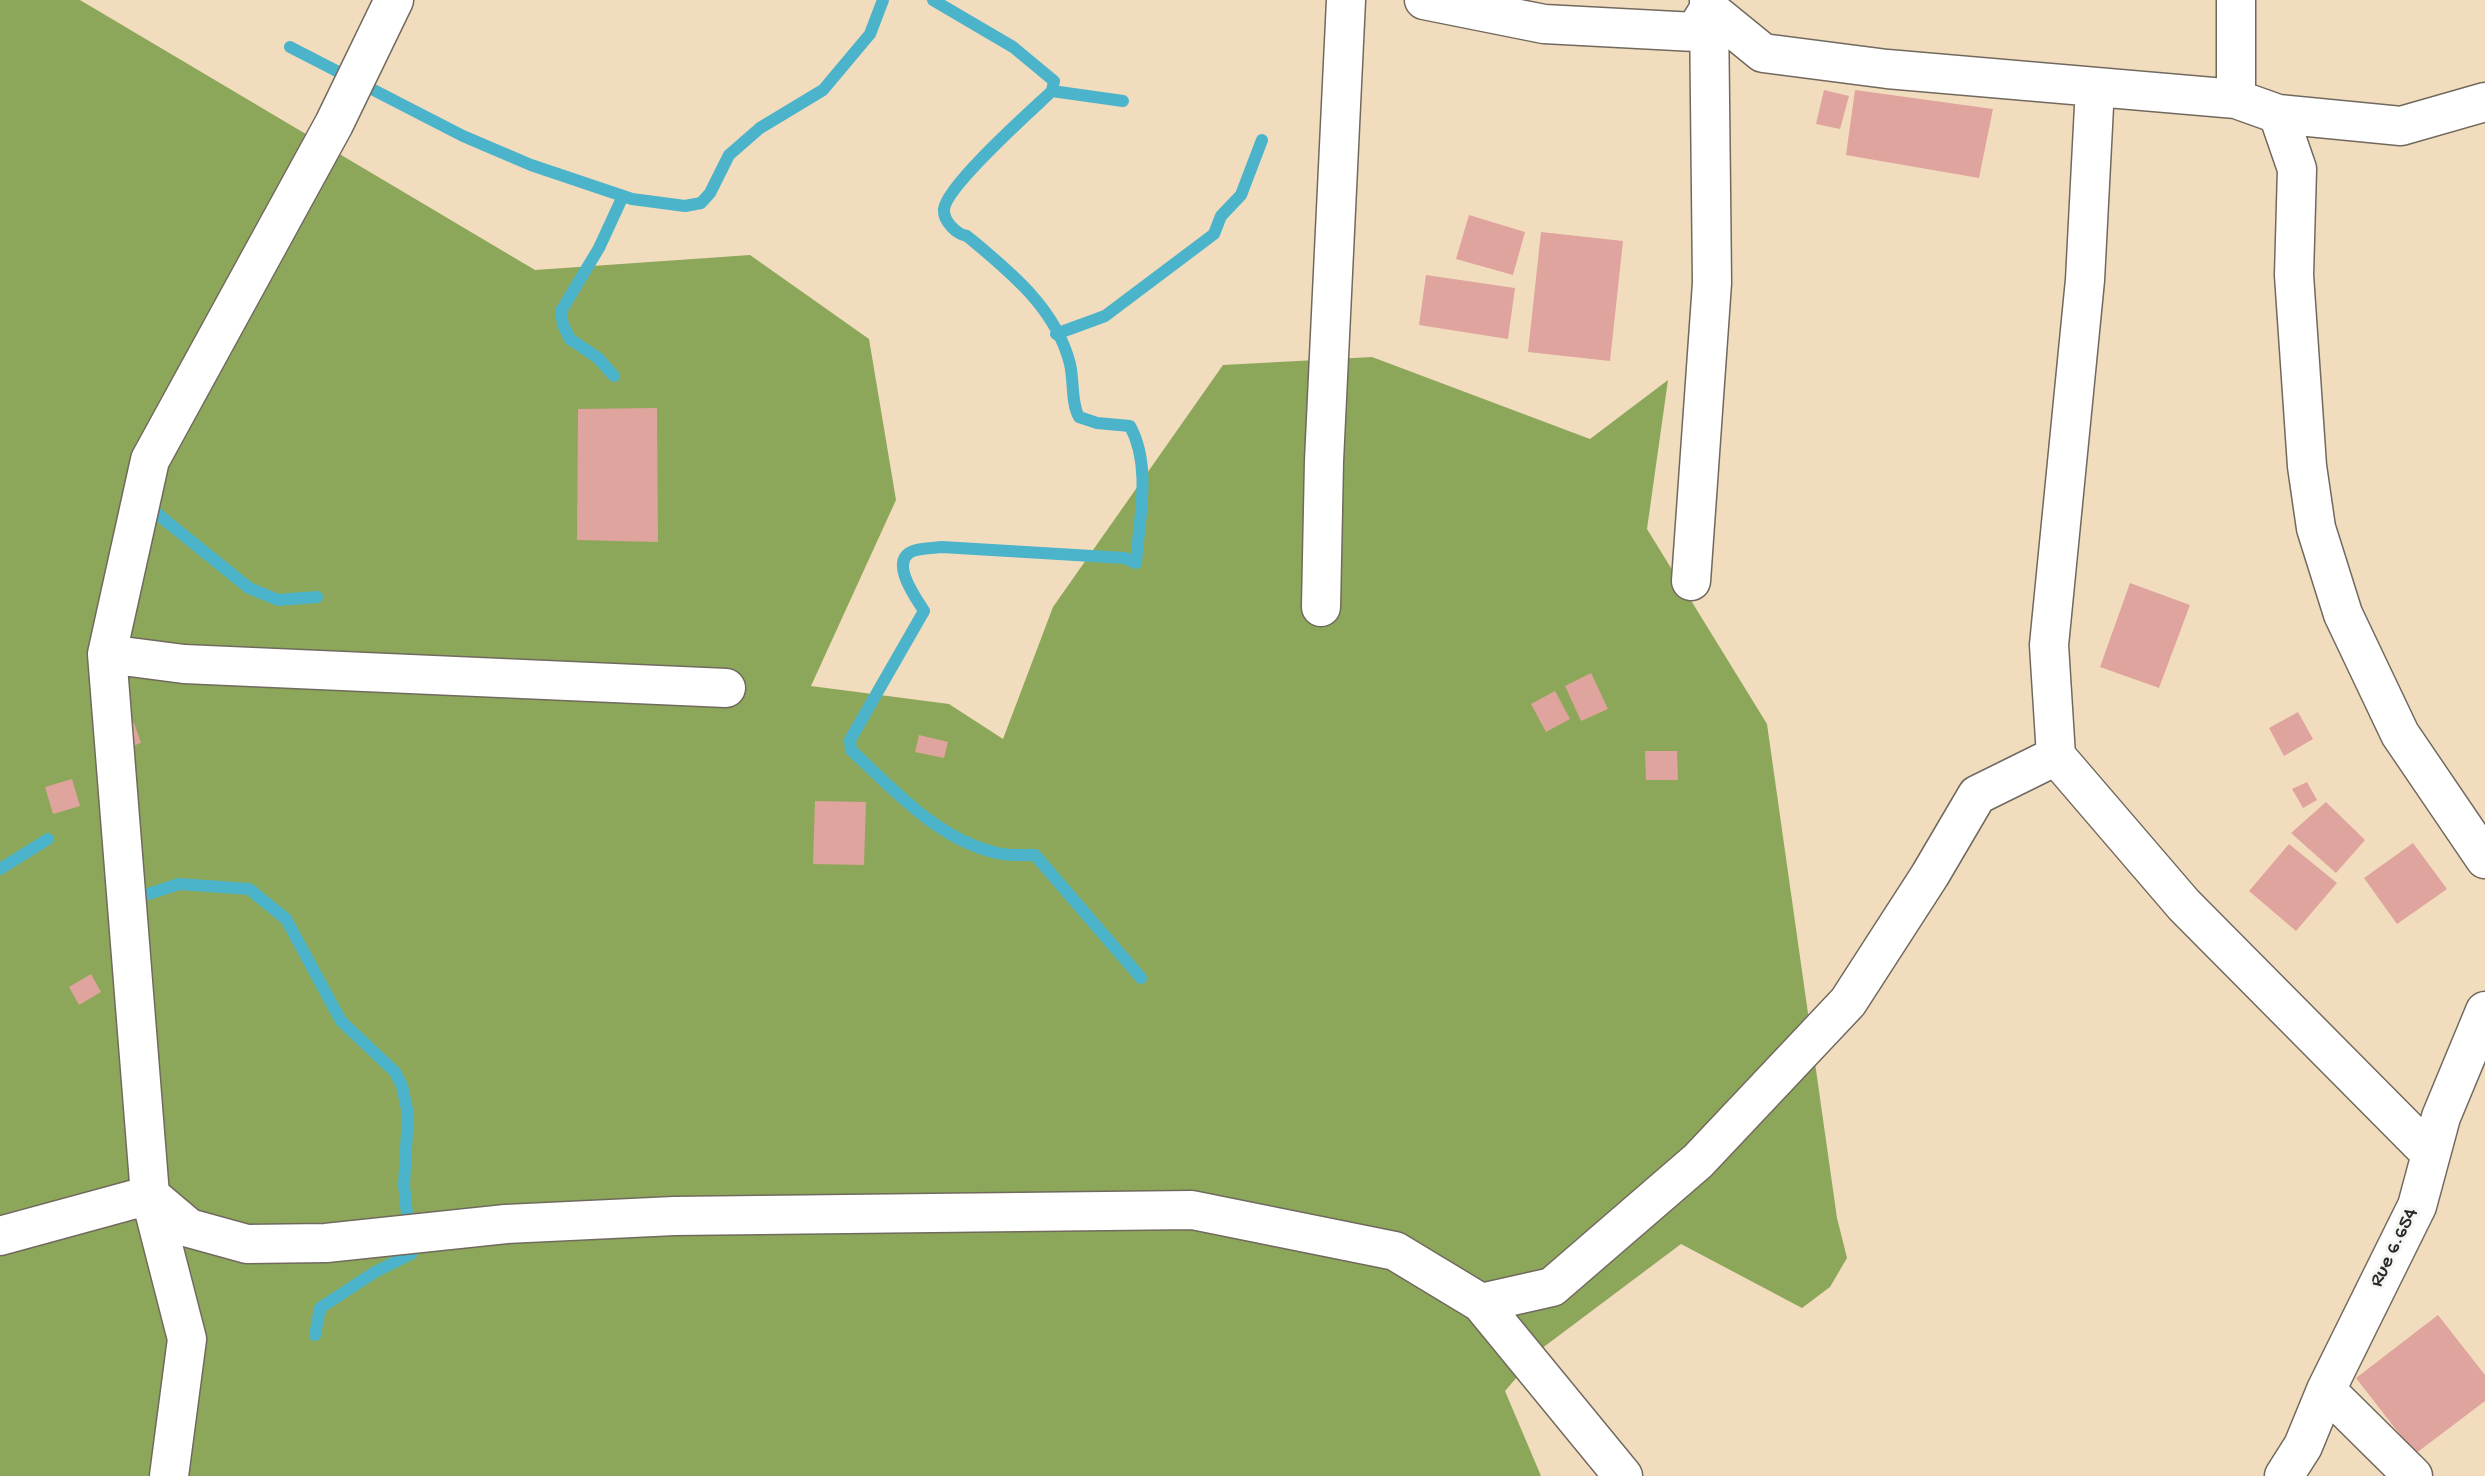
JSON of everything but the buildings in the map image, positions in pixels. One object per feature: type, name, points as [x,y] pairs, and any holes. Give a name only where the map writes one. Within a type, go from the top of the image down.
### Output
[{"type":"street","points":[[169,1476],[187,1339],[150,1195],[107,654],[150,460],[334,124],[394,0]]},
{"type":"street","points":[[1321,607],[1324,461],[1346,0]]},
{"type":"street","points":[[1424,0],[1544,24],[1695,32],[1709,4]]},
{"type":"street","points":[[2236,0],[2236,99]]},
{"type":"street","points":[[1709,4],[1763,53],[1887,69],[2236,99],[2278,114],[2401,126],[2485,102]]},
{"type":"street","points":[[1691,581],[1712,283],[1709,4]]},
{"type":"street","points":[[2095,88],[2085,279],[2049,645],[2056,756],[2184,905],[2431,1154]]},
{"type":"street","points":[[2278,114],[2297,169],[2294,275],[2306,466],[2316,528],[2343,614],[2400,734],[2485,859]]},
{"type":"street","points":[[107,654],[184,664],[726,688]]},
{"type":"street","points":[[1480,1303],[1552,1287],[1698,1161],[1848,1002],[1930,875],[1977,795],[2056,756]]},
{"type":"street","name":"Rue 6.654","points":[[2284,1476],[2303,1446],[2326,1390],[2417,1206],[2441,1117],[2485,1011]]},
{"type":"street","points":[[0,1236],[150,1195]]},
{"type":"street","points":[[150,1195],[189,1228],[247,1244],[326,1243],[506,1224],[674,1216],[1192,1210],[1395,1251],[1480,1303],[1623,1476]]},
{"type":"street","points":[[2326,1390],[2413,1476]]},
{"type":"green space","points":[[0,0],[80,0],[535,270],[750,255],[869,339],[896,500],[811,686],[949,704],[1003,739],[1053,607],[1223,365],[1372,357],[1590,439],[1668,380],[1647,529],[1767,724],[1837,1218],[1847,1258],[1830,1287],[1802,1308],[1681,1244],[1541,1349],[1505,1391],[1541,1476],[0,1476]]},
{"type":"waterway","points":[[290,47],[463,136],[531,165],[632,199],[685,206],[701,203],[710,193],[729,155],[760,128],[823,90],[870,34],[883,0]]},
{"type":"waterway","points":[[933,0],[1013,47],[1054,81],[1052,91],[991,148],[959,183],[949,198],[944,214],[955,230],[967,236],[1029,292],[1054,325],[1070,364],[1079,417],[1097,423],[1130,426],[1141,458],[1142,475],[1136,563],[1125,558],[942,547],[913,551],[906,556],[903,571],[910,589],[924,611],[850,740],[851,750],[900,796],[955,837],[997,853],[1035,855],[1141,978]]},
{"type":"waterway","points":[[1052,91],[1123,101]]},
{"type":"waterway","points":[[1056,334],[1105,316],[1214,234],[1221,216],[1241,195],[1262,140]]},
{"type":"waterway","points":[[614,376],[598,358],[570,339],[563,325],[561,311],[599,248],[623,196]]},
{"type":"waterway","points":[[145,504],[249,588],[278,600],[317,597]]},
{"type":"waterway","points":[[0,869],[48,839]]},
{"type":"waterway","points":[[139,897],[179,884],[249,889],[286,919],[341,1021],[395,1072],[402,1086],[408,1114],[404,1185],[411,1254],[375,1272],[320,1308],[315,1335]]}]
